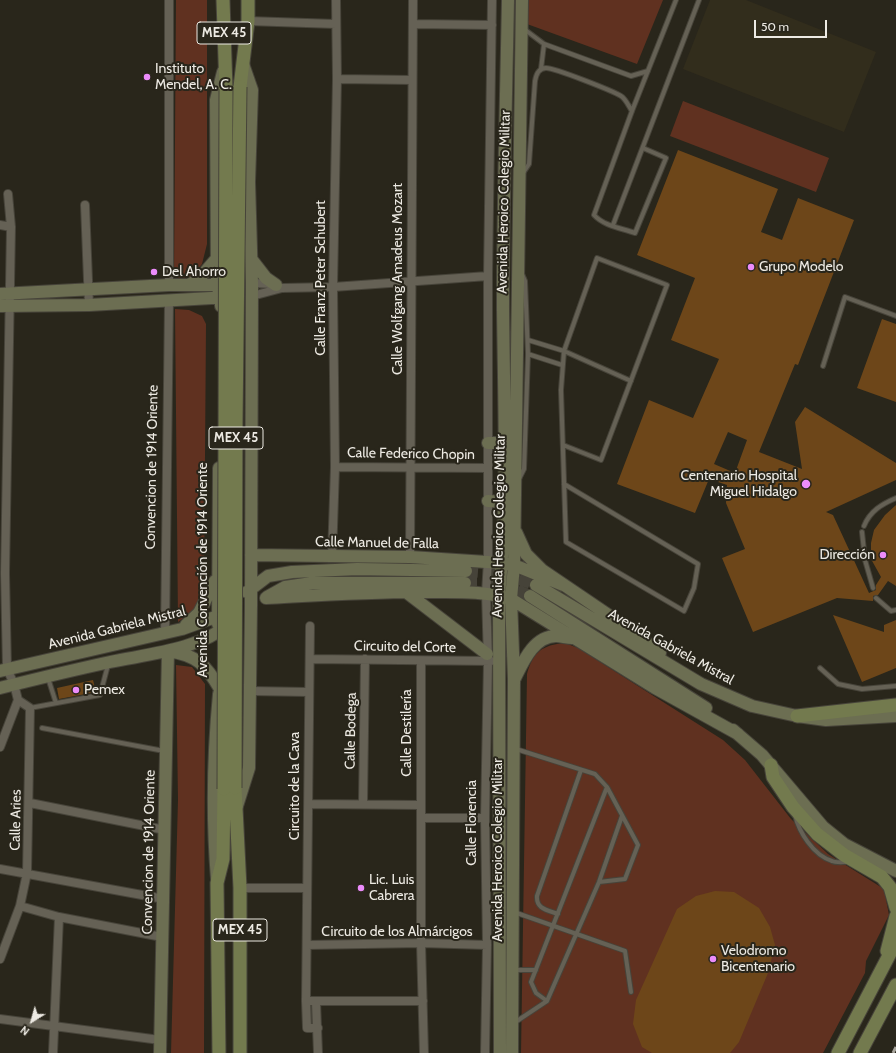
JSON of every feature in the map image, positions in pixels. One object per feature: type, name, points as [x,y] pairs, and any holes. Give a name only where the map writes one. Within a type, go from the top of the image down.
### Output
[{"type":"main road","name":"Avenida Convención de 1914 Oriente","points":[[223,0],[224,66],[226,89],[230,789],[237,807],[240,888],[240,1053]]},
{"type":"main road","name":"Avenida Convención de 1914 Oriente","points":[[219,1053],[217,883],[223,859],[230,789],[240,87],[248,21],[248,0]]},
{"type":"main road","points":[[797,716],[896,705]]},
{"type":"main road","points":[[771,765],[773,777],[793,807],[817,834],[844,855],[882,877],[890,887],[896,908]]},
{"type":"main road","points":[[881,972],[896,916]]},
{"type":"main road","points":[[838,1053],[896,942]]},
{"type":"main road","points":[[860,1053],[896,985]]},
{"type":"street","points":[[169,0],[169,285]]},
{"type":"street","name":"Calle Franz Peter Schubert","points":[[332,557],[335,467],[333,287],[337,79],[336,0]]},
{"type":"street","name":"Calle Wolfgang Amadeus Mozart","points":[[410,557],[410,282],[413,0]]},
{"type":"street","name":"Avenida Heroico Colegio Militar","points":[[486,592],[488,561],[488,276],[492,0]]},
{"type":"street","name":"Avenida Heroico Colegio Militar","points":[[508,0],[503,247],[504,502],[511,599],[514,679],[512,1053]]},
{"type":"street","name":"Avenida Heroico Colegio Militar","points":[[500,1053],[499,596],[508,564],[514,526],[522,0]]},
{"type":"street","points":[[248,21],[336,24]]},
{"type":"street","points":[[413,24],[492,26]]},
{"type":"street","name":"Avenida Convención de 1914 Oriente","points":[[237,807],[249,768],[251,605],[252,260],[249,182],[252,90],[242,64]]},
{"type":"street","name":"Avenida Convención de 1914 Oriente","points":[[217,883],[213,836],[214,753],[220,689],[217,577],[219,292],[216,100],[224,66]]},
{"type":"street","points":[[337,79],[412,80]]},
{"type":"street","points":[[0,747],[18,700],[14,684],[4,670],[2,574],[4,300],[11,227],[8,194]]},
{"type":"street","points":[[85,205],[89,305]]},
{"type":"street","points":[[0,226],[11,227]]},
{"type":"street","points":[[188,285],[198,280],[218,257]]},
{"type":"street","points":[[252,260],[266,278],[279,286]]},
{"type":"street","points":[[4,300],[89,305],[168,300],[219,292],[252,283],[279,286],[333,287],[488,276]]},
{"type":"street","points":[[4,300],[88,291],[169,285],[188,285],[219,292],[252,296],[279,286]]},
{"type":"street","name":"Convencion de 1914 Oriente","points":[[165,634],[168,300]]},
{"type":"street","points":[[488,443],[504,443]]},
{"type":"street","name":"Calle Federico Chopin","points":[[335,467],[487,468]]},
{"type":"street","points":[[488,501],[504,502]]},
{"type":"street","points":[[514,526],[526,554],[542,570],[626,627],[701,684]]},
{"type":"street","points":[[278,554],[299,572]]},
{"type":"street","name":"Calle Manuel de Falla","points":[[251,555],[278,554],[332,557],[410,557],[488,561],[508,564],[562,585]]},
{"type":"street","name":"Avenida Gabriela Mistral","points":[[4,670],[182,629],[218,616],[251,588],[268,576],[299,572],[358,569],[466,570]]},
{"type":"street","points":[[182,629],[199,613],[207,600],[217,577]]},
{"type":"street","points":[[0,688],[109,662],[168,651],[218,633],[251,605],[284,587],[312,583],[465,583]]},
{"type":"street","name":"Avenida Gabriela Mistral","points":[[896,716],[826,720],[797,716],[752,706],[701,684],[533,590],[712,713],[738,734],[771,765],[823,827],[844,844],[896,871]]},
{"type":"street","points":[[406,592],[487,657]]},
{"type":"street","points":[[266,598],[406,592],[486,592],[511,599]]},
{"type":"street","name":"Calle Florencia","points":[[485,1053],[487,945],[485,818],[487,657],[486,592]]},
{"type":"street","name":"Avenida Gabriela Mistral","points":[[511,599],[655,688],[738,734]]},
{"type":"street","name":"Circuito de la Cava","points":[[310,626],[308,692],[309,804],[306,1001],[307,1028],[318,1028]]},
{"type":"street","points":[[514,679],[528,653],[545,638],[555,636],[579,640]]},
{"type":"street","points":[[168,651],[184,654],[200,661],[211,674],[220,689]]},
{"type":"street","name":"Convencion de 1914 Oriente","points":[[160,1053],[168,651]]},
{"type":"street","name":"Circuito del Corte","points":[[310,659],[421,661],[487,657],[500,661]]},
{"type":"street","name":"Calle Bodega","points":[[363,804],[365,659]]},
{"type":"street","name":"Calle Destilería","points":[[421,661],[421,943],[424,1053]]},
{"type":"street","points":[[249,691],[308,692]]},
{"type":"street","points":[[18,700],[30,708]]},
{"type":"street","name":"Calle Aries","points":[[0,959],[20,906],[27,873],[30,803],[30,708]]},
{"type":"street","points":[[30,803],[165,830]]},
{"type":"street","points":[[309,804],[420,805]]},
{"type":"street","points":[[421,818],[485,818]]},
{"type":"street","points":[[0,869],[164,899]]},
{"type":"street","points":[[240,888],[307,888]]},
{"type":"street","points":[[20,906],[59,917],[162,937]]},
{"type":"street","points":[[53,1053],[59,917]]},
{"type":"street","name":"Circuito de los Almárcigos","points":[[306,945],[421,943],[487,945]]},
{"type":"street","points":[[306,1001],[423,1001]]},
{"type":"street","points":[[316,1002],[318,1053]]},
{"type":"street","points":[[0,1019],[160,1040]]},
{"type":"lane","points":[[643,148],[666,158],[635,233],[613,225],[602,223],[594,215],[632,111],[676,0]]},
{"type":"lane","points":[[613,225],[699,0]]},
{"type":"lane","points":[[521,28],[544,44],[631,76],[648,71]]},
{"type":"lane","points":[[541,70],[544,44]]},
{"type":"lane","points":[[519,179],[529,164],[535,81],[536,75],[541,70],[546,68],[568,75],[622,96],[632,111]]},
{"type":"lane","points":[[563,445],[601,460],[667,285],[597,258],[564,352],[562,365],[561,390],[563,445],[564,484],[566,542],[684,611],[694,588],[698,564],[564,484]]},
{"type":"lane","points":[[514,489],[524,469],[528,354],[525,281],[518,267]]},
{"type":"lane","points":[[824,366],[845,297],[896,316]]},
{"type":"lane","points":[[528,340],[564,352],[631,381]]},
{"type":"lane","points":[[528,354],[562,365]]},
{"type":"lane","points":[[864,526],[866,520],[877,508],[896,498]]},
{"type":"lane","points":[[862,532],[865,560],[873,588]]},
{"type":"lane","points":[[876,598],[891,611],[896,610]]},
{"type":"lane","points":[[30,708],[100,695],[109,662]]},
{"type":"lane","points":[[820,668],[838,684],[862,689],[896,686]]},
{"type":"lane","points":[[48,677],[56,703]]},
{"type":"lane","points":[[42,728],[166,752]]},
{"type":"lane","points":[[514,748],[595,774],[607,786],[638,845],[625,879],[599,882]]},
{"type":"lane","points":[[558,914],[541,908],[537,902],[537,896],[581,770]]},
{"type":"lane","points":[[547,1001],[536,993],[531,982],[607,786]]},
{"type":"lane","points":[[512,1025],[547,1001],[599,882],[622,816]]},
{"type":"lane","points":[[513,912],[625,951],[631,992]]},
{"type":"lane","points":[[512,970],[536,970]]},
{"type":"shaded area","points":[[176,0],[207,0],[207,244],[202,264],[191,277],[179,278],[174,276]]},
{"type":"shaded area","points":[[528,0],[663,0],[637,64],[527,24]]},
{"type":"shaded area","points":[[710,0],[746,0],[876,52],[844,132],[683,69]]},
{"type":"shaded area","points":[[683,101],[829,158],[816,192],[670,136]]},
{"type":"shaded area","points":[[175,309],[189,310],[202,316],[206,324],[204,589],[194,610],[178,622]]},
{"type":"shaded area","points":[[565,643],[578,648],[723,740],[745,760],[791,819],[828,854],[884,889],[889,915],[866,961],[865,973],[823,1053],[521,1053],[527,674],[532,660],[540,651],[550,646]]},
{"type":"shaded area","points":[[176,665],[192,667],[205,684],[204,1053],[171,1053],[178,800]]},
{"type":"building","points":[[678,150],[778,189],[761,232],[782,240],[798,198],[854,220],[798,365],[795,364],[759,452],[802,469],[795,422],[805,407],[896,463],[896,480],[826,512],[833,515],[869,593],[876,590],[876,585],[881,577],[871,559],[871,543],[874,530],[885,515],[896,505],[896,586],[888,581],[878,595],[873,596],[873,601],[837,598],[753,632],[722,558],[745,549],[726,503],[727,485],[709,479],[695,513],[617,484],[649,400],[693,418],[719,359],[671,340],[695,278],[637,255]],"holes":[[[728,432],[747,440],[735,473],[714,464]]]},
{"type":"building","points":[[882,319],[896,324],[896,402],[857,388]]},
{"type":"building","points":[[833,615],[884,632],[884,625],[896,620],[896,668],[862,682]]},
{"type":"building","name":"Pemex","points":[[93,680],[96,692],[59,699],[57,688]]},
{"type":"building","name":"Velodromo Bicentenario","points":[[715,891],[734,892],[759,908],[770,927],[775,945],[768,973],[739,1042],[730,1053],[652,1053],[642,1047],[633,1024],[636,1000],[677,909],[696,896]]},
{"type":"tunnel","points":[[466,571],[507,574],[536,585]]},
{"type":"tunnel","points":[[465,583],[498,583],[530,596]]},
{"type":"railway","points":[[893,1053],[896,1047]]},
{"type":"place","name":"Instituto Mendel, A. C.","points":[[147,77]]},
{"type":"place","name":"Grupo Modelo","points":[[751,267]]},
{"type":"place","name":"Del Ahorro","points":[[154,272]]},
{"type":"place","name":"Centenario Hospital Miguel Hidalgo","points":[[806,484]]},
{"type":"place","name":"Dirección","points":[[883,555]]},
{"type":"place","name":"Pemex","points":[[76,690]]},
{"type":"place","name":"Lic. Luis Cabrera","points":[[361,888]]},
{"type":"place","name":"Velodromo Bicentenario","points":[[713,959]]}]
